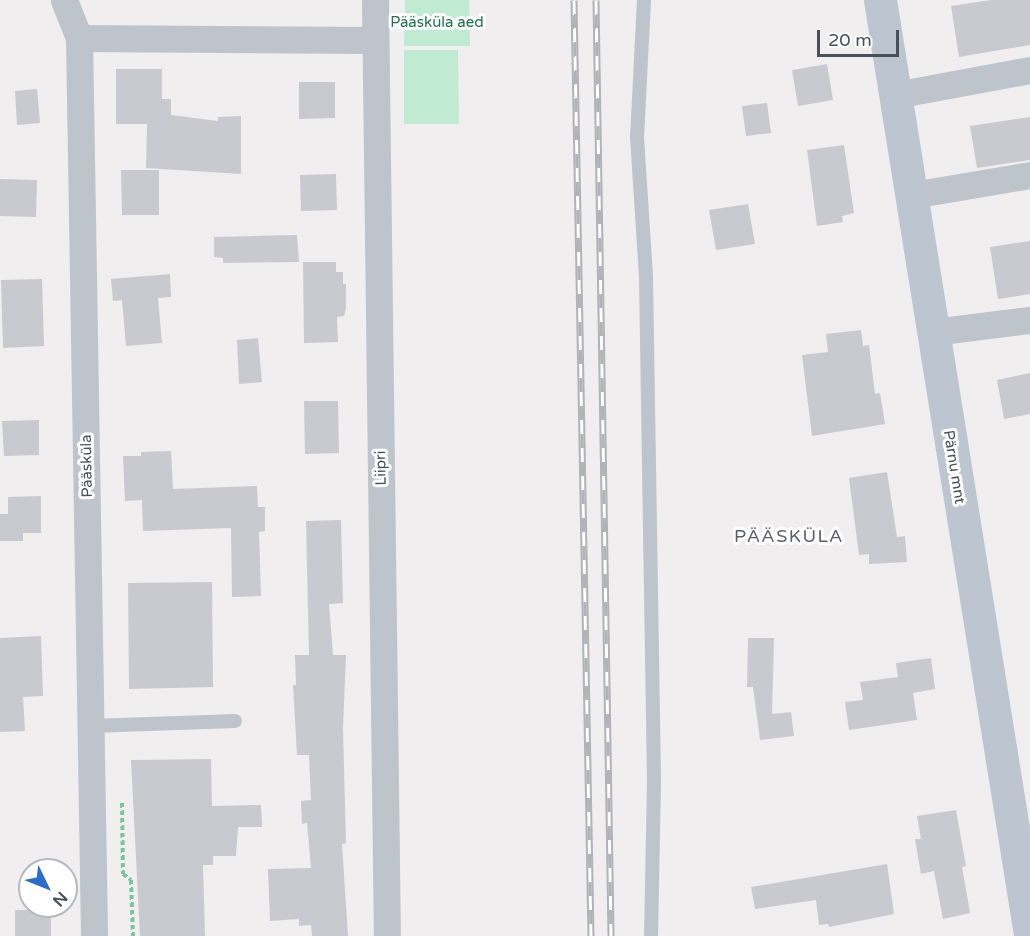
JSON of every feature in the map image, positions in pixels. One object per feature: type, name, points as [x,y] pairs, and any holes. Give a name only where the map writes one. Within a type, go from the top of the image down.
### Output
[{"type":"main road","name":"Pärnu mnt","points":[[880,0],[1030,935]]},
{"type":"street","name":"Pääsküla","points":[[64,0],[79,38],[94,936]]},
{"type":"street","name":"Liipri","points":[[375,0],[387,936]]},
{"type":"street","points":[[79,38],[375,40]]},
{"type":"street","points":[[895,95],[1030,70]]},
{"type":"street","points":[[912,195],[1030,175]]},
{"type":"street","points":[[933,332],[1030,320]]},
{"type":"lane","points":[[644,0],[637,137],[646,277],[654,782],[651,936]]},
{"type":"lane","points":[[91,726],[235,722]]},
{"type":"path","points":[[122,794],[123,874],[131,880],[133,936]]},
{"type":"green space","name":"Pääsküla aed","points":[[405,0],[469,0],[470,46],[404,46]]},
{"type":"green space","points":[[404,50],[458,50],[459,124],[404,124]]},
{"type":"building","points":[[991,0],[1030,0],[1030,45],[959,57],[951,6]]},
{"type":"building","points":[[827,64],[833,100],[798,106],[792,70]]},
{"type":"building","points":[[116,69],[162,69],[162,99],[171,99],[171,115],[218,121],[218,117],[241,116],[241,174],[146,168],[147,124],[116,124]]},
{"type":"building","points":[[299,82],[335,82],[335,118],[299,119]]},
{"type":"building","points":[[37,89],[40,123],[17,125],[15,91]]},
{"type":"building","points":[[767,103],[771,133],[746,136],[742,106]]},
{"type":"building","points":[[1030,117],[1030,160],[977,168],[970,126]]},
{"type":"building","points":[[844,145],[854,213],[842,216],[843,222],[817,226],[807,150]]},
{"type":"building","points":[[121,170],[159,170],[159,215],[122,215]]},
{"type":"building","points":[[336,174],[337,210],[301,211],[300,175]]},
{"type":"building","points":[[0,179],[37,180],[36,217],[0,216]]},
{"type":"building","points":[[748,204],[755,244],[716,250],[709,210]]},
{"type":"building","points":[[297,235],[299,262],[223,263],[223,258],[214,257],[214,237]]},
{"type":"building","points":[[1030,241],[1030,294],[998,299],[990,247]]},
{"type":"building","points":[[303,262],[336,262],[336,272],[343,272],[343,284],[346,284],[346,309],[344,316],[337,317],[338,342],[304,343]]},
{"type":"building","points":[[170,274],[171,297],[158,298],[162,343],[126,346],[122,300],[113,301],[111,279]]},
{"type":"building","points":[[42,279],[44,346],[3,348],[1,280]]},
{"type":"building","points":[[861,330],[863,346],[869,345],[875,394],[880,393],[885,424],[812,436],[802,355],[828,352],[826,334]]},
{"type":"building","points":[[258,338],[262,382],[239,384],[237,340]]},
{"type":"building","points":[[1030,373],[1030,414],[1004,419],[997,380]]},
{"type":"building","points":[[304,401],[338,401],[339,453],[305,454]]},
{"type":"building","points":[[39,420],[39,455],[4,456],[2,421]]},
{"type":"building","points":[[171,451],[173,489],[257,486],[258,507],[265,507],[265,531],[259,532],[261,596],[232,597],[231,528],[143,531],[142,500],[125,501],[123,456],[141,456],[141,452]]},
{"type":"building","points":[[887,472],[897,537],[905,536],[907,562],[869,564],[869,554],[859,555],[849,478]]},
{"type":"building","points":[[41,496],[41,533],[23,533],[23,541],[0,541],[0,514],[8,514],[8,497]]},
{"type":"building","points":[[341,520],[343,603],[329,604],[333,655],[346,655],[343,728],[346,843],[342,844],[348,936],[312,936],[311,925],[299,926],[299,919],[270,921],[268,869],[311,868],[307,823],[302,824],[301,801],[311,800],[309,755],[297,755],[293,685],[296,685],[295,655],[309,655],[306,521]]},
{"type":"building","points":[[212,582],[213,687],[129,689],[128,583]]},
{"type":"building","points":[[41,636],[43,696],[23,697],[25,731],[0,732],[0,638]]},
{"type":"building","points":[[748,638],[774,638],[772,714],[791,712],[794,736],[760,740],[753,687],[747,687]]},
{"type":"building","points":[[931,658],[935,689],[913,693],[917,720],[849,730],[845,702],[863,700],[860,682],[898,677],[896,663]]},
{"type":"building","points":[[211,759],[212,806],[261,805],[262,827],[238,827],[236,856],[213,856],[213,865],[203,865],[205,936],[140,936],[131,760]]},
{"type":"building","points":[[956,810],[966,866],[962,867],[970,913],[943,919],[934,871],[921,874],[915,839],[921,839],[917,816]]},
{"type":"building","points":[[887,864],[894,914],[829,927],[828,924],[819,925],[816,900],[755,909],[751,887]]},
{"type":"building","points":[[15,910],[18,910],[18,918],[51,918],[51,936],[15,936]]},
{"type":"railway","points":[[574,0],[591,936]]},
{"type":"railway","points":[[596,0],[611,936]]},
{"type":"district","name":"PÄÄSKÜLA","points":[[789,536]]}]
